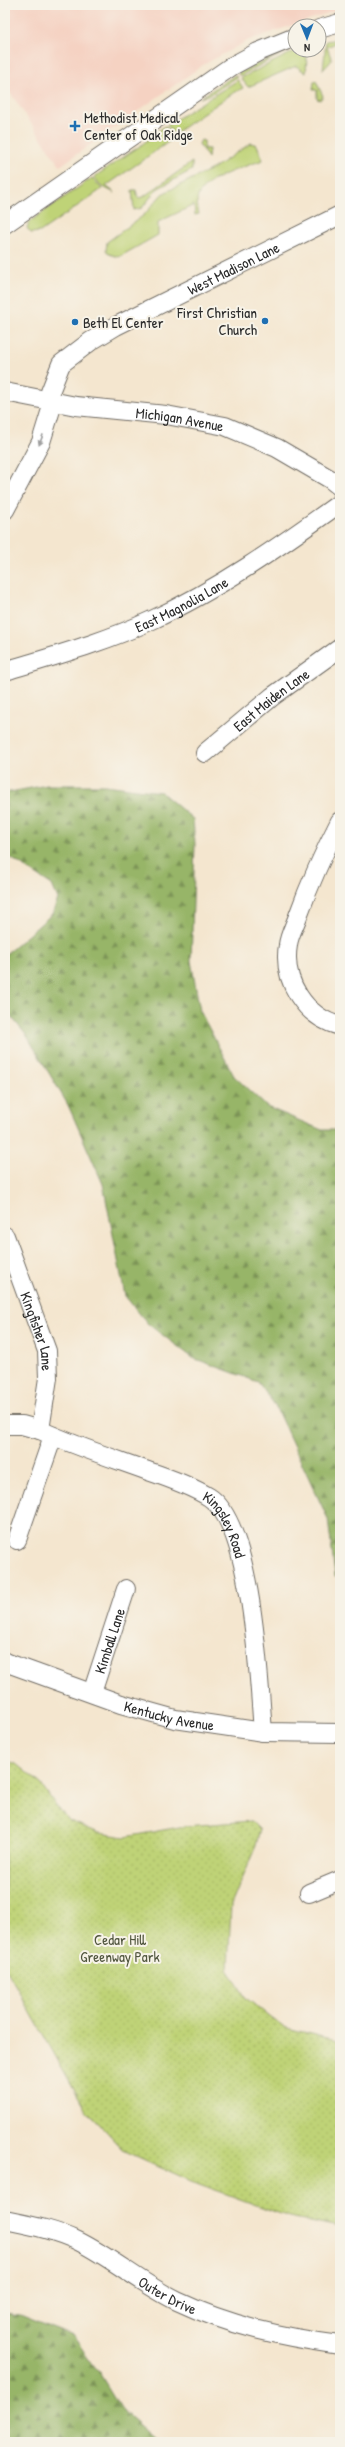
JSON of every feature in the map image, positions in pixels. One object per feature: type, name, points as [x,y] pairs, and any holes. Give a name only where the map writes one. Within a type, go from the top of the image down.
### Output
[{"type":"street","points":[[327,27],[340,23]]},
{"type":"street","points":[[5,224],[232,66],[258,52],[287,40]]},
{"type":"street","name":"West Madison Lane","points":[[5,510],[41,442],[53,402],[50,392],[61,364],[91,341],[229,269],[340,215]]},
{"type":"street","name":"Michigan Avenue","points":[[5,392],[53,402],[166,415],[226,426],[276,448],[330,479],[340,488]]},
{"type":"street","name":"East Magnolia Lane","points":[[5,671],[100,641],[160,616],[230,578],[340,503]]},
{"type":"street","name":"East Maiden Lane","points":[[205,753],[274,696],[340,648]]},
{"type":"street","points":[[340,821],[316,869],[288,944],[290,978],[299,998],[308,1009],[327,1023],[340,1026]]},
{"type":"street","name":"Kingfisher Lane","points":[[5,1236],[47,1351],[47,1433],[18,1540]]},
{"type":"street","name":"Kingsley Road","points":[[5,1425],[22,1425],[47,1433],[173,1480],[210,1498],[224,1512],[232,1526],[251,1607],[263,1732]]},
{"type":"street","name":"Kimball Lane","points":[[92,1693],[126,1589]]},
{"type":"street","name":"Kentucky Avenue","points":[[5,1662],[164,1717],[263,1732],[311,1734],[340,1733]]},
{"type":"street","points":[[309,1893],[340,1880]]},
{"type":"street","name":"Outer Drive","points":[[5,2220],[41,2228],[78,2241],[170,2297],[221,2320],[289,2338],[340,2345]]},
{"type":"shaded area","name":"Methodist Medical Center of Oak Ridge","points":[[5,5],[340,5],[340,9],[314,18],[287,18],[287,27],[249,40],[203,65],[60,166],[5,85]]},
{"type":"green space","points":[[340,39],[340,41],[327,47],[327,41]]},
{"type":"green space","points":[[327,47],[332,60],[323,70],[324,58],[327,58]]},
{"type":"green space","points":[[287,50],[240,76],[238,73]]},
{"type":"green space","points":[[287,55],[287,58],[307,58],[306,73],[296,66],[248,87],[241,78]]},
{"type":"green space","points":[[235,75],[237,77],[211,94],[200,98]]},
{"type":"green space","points":[[238,80],[243,88],[230,95],[174,134],[167,125]]},
{"type":"green space","points":[[316,81],[323,96],[320,100],[317,99],[317,90],[313,90],[314,82]]},
{"type":"green space","points":[[165,126],[174,138],[106,186],[115,193],[101,186],[94,177],[140,146]]},
{"type":"green space","points":[[201,140],[204,141],[204,149],[209,149],[208,158],[199,144]]},
{"type":"green space","points":[[251,143],[257,145],[263,160],[237,169],[217,178],[209,184],[198,196],[197,203],[199,214],[195,215],[194,205],[158,222],[158,235],[119,257],[109,254],[106,250],[107,242],[144,215],[162,194],[214,168]]},
{"type":"green space","points":[[192,162],[192,170],[157,189],[142,208],[134,210],[132,190],[136,190],[138,198],[143,197]]},
{"type":"green space","points":[[92,178],[102,189],[40,232],[31,233],[27,228],[29,222]]},
{"type":"green space","points":[[47,785],[105,785],[161,792],[193,819],[195,844],[191,961],[200,1011],[234,1076],[267,1107],[322,1130],[340,1130],[340,1577],[335,1576],[328,1519],[274,1404],[258,1382],[193,1358],[148,1324],[125,1296],[103,1184],[68,1105],[27,1036],[5,1009],[5,955],[52,914],[58,899],[52,885],[5,854],[5,793]]},
{"type":"green space","name":"Cedar Hill Greenway Park","points":[[5,1760],[16,1764],[41,1784],[56,1806],[70,1821],[99,1833],[125,1837],[185,1826],[251,1821],[260,1830],[255,1848],[231,1905],[228,1969],[246,1998],[283,2027],[340,2041],[340,2227],[289,2217],[191,2181],[125,2151],[86,2110],[5,1967]]},
{"type":"green space","points":[[5,2313],[20,2315],[73,2336],[100,2374],[123,2412],[157,2442],[5,2442]]},
{"type":"place","name":"Methodist Medical Center of Oak Ridge","points":[[75,126]]},
{"type":"place","name":"First Christian Church","points":[[265,321]]},
{"type":"place","name":"Beth El Center","points":[[75,322]]}]
